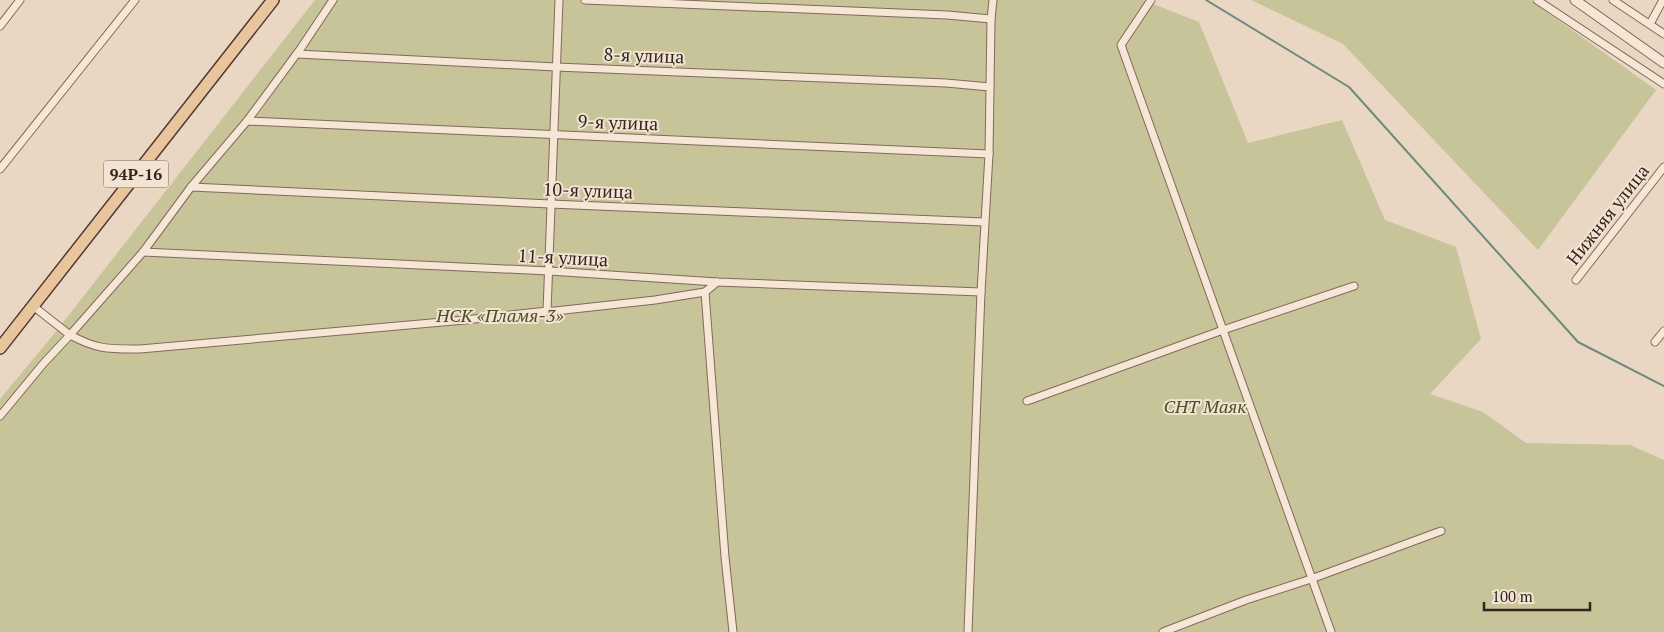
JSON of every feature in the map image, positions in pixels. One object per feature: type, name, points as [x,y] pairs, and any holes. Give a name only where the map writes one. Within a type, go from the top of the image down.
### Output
[{"type":"main road","name":"94Р-16","points":[[0,348],[273,0]]},
{"type":"street","points":[[0,26],[20,0]]},
{"type":"street","points":[[0,169],[135,0]]},
{"type":"street","points":[[0,416],[43,364],[143,252],[191,187],[247,121],[297,54],[333,0]]},
{"type":"street","points":[[547,311],[559,0]]},
{"type":"street","points":[[585,0],[947,15],[991,19]]},
{"type":"street","points":[[968,632],[984,222],[989,154],[991,19],[993,0]]},
{"type":"street","points":[[1151,0],[1121,45],[1331,632]]},
{"type":"street","points":[[1537,0],[1664,84]]},
{"type":"street","points":[[1576,0],[1664,63]]},
{"type":"street","points":[[1613,0],[1664,34]]},
{"type":"street","points":[[1650,24],[1663,0]]},
{"type":"street","name":"8-я улица","points":[[297,54],[946,83],[990,87]]},
{"type":"street","name":"9-я улица","points":[[247,121],[989,154]]},
{"type":"street","name":"Нижняя улица","points":[[1576,280],[1664,168]]},
{"type":"street","name":"10-я улица","points":[[191,187],[984,222]]},
{"type":"street","name":"11-я улица","points":[[143,252],[548,271],[717,282],[981,292]]},
{"type":"street","points":[[33,306],[70,335],[87,344],[108,350],[140,349],[465,320],[655,300],[705,292],[717,282]]},
{"type":"street","points":[[1027,401],[1223,330],[1354,286]]},
{"type":"street","points":[[705,292],[725,557],[734,632]]},
{"type":"street","points":[[1655,342],[1664,330]]},
{"type":"street","points":[[1163,632],[1246,600],[1311,579],[1441,531]]},
{"type":"green space","name":"НСК «Пламя-3»","points":[[315,0],[1143,0],[1199,22],[1248,143],[1342,120],[1385,220],[1456,247],[1481,339],[1430,394],[1483,412],[1526,443],[1630,445],[1664,460],[1664,632],[0,632],[0,399],[54,334]]},
{"type":"green space","points":[[1251,0],[1530,0],[1656,90],[1538,250],[1343,44]]},
{"type":"waterway","points":[[1206,0],[1349,87],[1578,342],[1664,386]]},
{"type":"park label","name":"СНТ Маяк","points":[[1205,407]]}]
